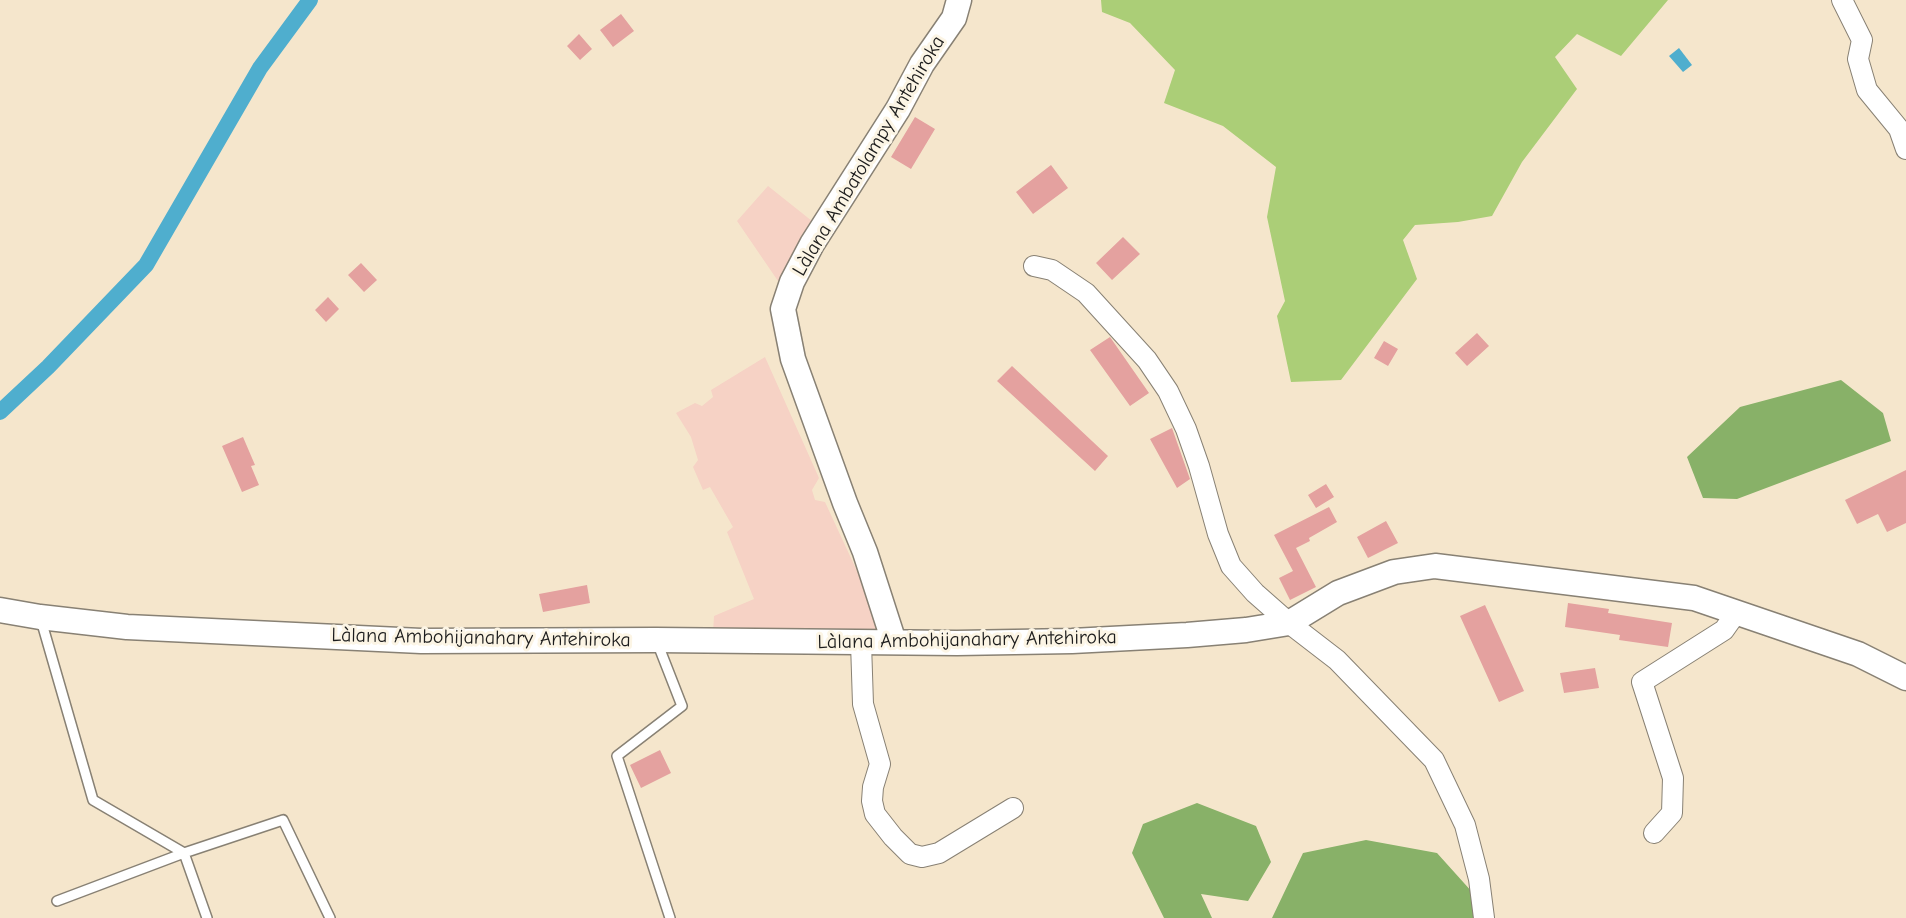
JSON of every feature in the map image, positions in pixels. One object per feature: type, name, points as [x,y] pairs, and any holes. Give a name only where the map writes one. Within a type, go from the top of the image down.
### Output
[{"type":"street","name":"Làlana Ambatolampy Antehiroka","points":[[894,642],[865,552],[793,359],[783,309],[792,282],[812,244],[897,109],[922,64],[954,18],[959,0]]},
{"type":"street","points":[[1842,0],[1862,40],[1858,59],[1867,90],[1899,129],[1906,149]]},
{"type":"street","points":[[1034,266],[1052,270],[1086,293],[1147,360],[1168,391],[1200,466],[1218,534],[1231,566],[1255,593],[1337,660],[1434,760],[1465,825],[1479,879],[1484,918]]},
{"type":"street","name":"Làlana Ambohijanahary Antehiroka","points":[[0,610],[127,627],[421,642],[656,639],[861,643],[1072,641],[1187,635],[1246,630],[1289,623],[1338,593],[1394,572],[1435,566],[1694,598],[1858,654],[1906,678]]},
{"type":"street","points":[[1654,833],[1672,813],[1673,778],[1642,682],[1724,630],[1736,612]]},
{"type":"street","points":[[861,643],[863,704],[880,764],[873,787],[872,801],[875,814],[893,837],[910,854],[922,857],[939,852],[1013,808]]},
{"type":"lane","points":[[40,617],[93,800],[184,853],[207,918]]},
{"type":"lane","points":[[656,639],[682,706],[617,756],[670,918]]},
{"type":"lane","points":[[57,901],[184,853],[283,820],[330,918]]},
{"type":"shaded area","points":[[768,186],[812,221],[814,229],[785,280],[778,281],[737,221]]},
{"type":"shaded area","points":[[765,357],[819,478],[812,490],[815,500],[825,502],[875,610],[877,633],[713,633],[714,616],[754,599],[727,532],[733,527],[710,487],[703,490],[693,467],[698,460],[691,437],[676,413],[695,403],[702,406],[713,397],[711,390]]},
{"type":"green space","points":[[1101,0],[1668,0],[1621,56],[1577,34],[1555,57],[1577,89],[1522,162],[1492,216],[1458,222],[1415,225],[1403,240],[1417,279],[1341,380],[1291,382],[1277,316],[1285,301],[1267,217],[1276,167],[1223,126],[1164,103],[1175,70],[1130,23],[1102,12]]},
{"type":"green space","points":[[1841,380],[1883,413],[1891,441],[1737,499],[1703,498],[1687,457],[1740,407]]},
{"type":"green space","points":[[1197,803],[1256,826],[1271,862],[1248,901],[1201,894],[1212,918],[1164,918],[1132,853],[1143,824]]},
{"type":"green space","points":[[1366,840],[1437,853],[1482,903],[1484,918],[1272,918],[1303,853]]},
{"type":"water","points":[[1679,48],[1692,65],[1683,72],[1669,56]]},
{"type":"building","points":[[621,14],[634,31],[613,47],[600,30]]},
{"type":"building","points":[[579,34],[592,49],[580,60],[567,46]]},
{"type":"building","points":[[915,117],[935,129],[911,169],[891,157]]},
{"type":"building","points":[[1051,165],[1068,188],[1033,214],[1016,192]]},
{"type":"building","points":[[1123,237],[1140,254],[1112,280],[1096,263]]},
{"type":"building","points":[[361,263],[377,280],[364,292],[348,275]]},
{"type":"building","points":[[328,297],[339,309],[326,322],[315,310]]},
{"type":"building","points":[[1477,333],[1489,346],[1467,366],[1455,353]]},
{"type":"building","points":[[1110,337],[1149,393],[1130,406],[1090,350]]},
{"type":"building","points":[[1384,341],[1398,349],[1388,366],[1374,358]]},
{"type":"building","points":[[1012,366],[1108,456],[1095,471],[997,381]]},
{"type":"building","points":[[1172,428],[1190,479],[1177,488],[1150,439]]},
{"type":"building","points":[[243,437],[255,465],[251,466],[259,485],[242,492],[222,446]]},
{"type":"building","points":[[1906,470],[1906,523],[1887,532],[1878,514],[1857,524],[1845,500]]},
{"type":"building","points":[[1326,484],[1334,497],[1316,508],[1308,495]]},
{"type":"building","points":[[1329,507],[1337,522],[1296,548],[1316,587],[1290,600],[1279,578],[1293,571],[1274,535]]},
{"type":"building","points":[[1386,521],[1398,543],[1368,558],[1357,537]]},
{"type":"building","points":[[587,585],[590,603],[543,612],[539,594]]},
{"type":"building","points":[[1568,603],[1609,609],[1608,613],[1672,623],[1668,647],[1619,640],[1620,635],[1565,627]]},
{"type":"building","points":[[1485,605],[1524,691],[1499,702],[1460,616]]},
{"type":"building","points":[[1595,668],[1599,688],[1564,693],[1560,673]]},
{"type":"building","points":[[660,750],[671,773],[641,788],[630,765]]},
{"type":"waterway","points":[[0,412],[48,367],[146,265],[260,68],[310,0]]}]
